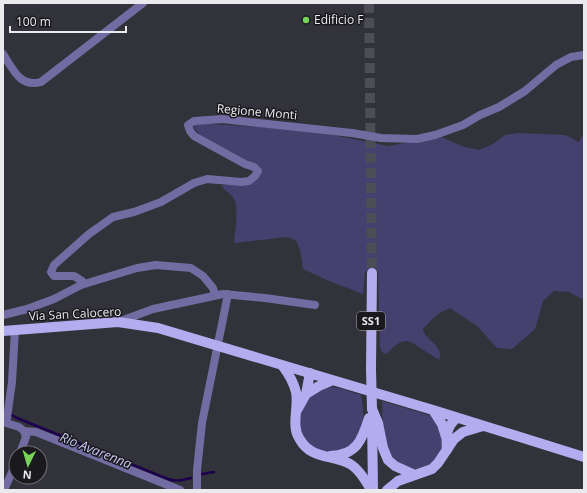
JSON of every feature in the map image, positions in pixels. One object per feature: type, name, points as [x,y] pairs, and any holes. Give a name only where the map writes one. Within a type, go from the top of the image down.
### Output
[{"type":"main road","name":"SS1","points":[[372,273],[372,490]]},
{"type":"main road","name":"Via San Calocero","points":[[3,331],[118,322],[158,328],[331,381],[433,410],[584,457]]},
{"type":"main road","points":[[282,365],[289,374],[296,392],[295,425],[298,438],[306,448],[317,455],[338,456],[350,451],[359,444],[364,437],[372,409]]},
{"type":"main road","points":[[296,392],[299,385],[310,374]]},
{"type":"main road","points":[[296,412],[306,394],[310,374]]},
{"type":"main road","points":[[306,394],[331,381]]},
{"type":"main road","points":[[372,409],[378,423],[383,448],[388,460],[394,466],[415,475]]},
{"type":"main road","points":[[433,410],[450,438]]},
{"type":"main road","points":[[387,490],[398,481],[432,469],[438,463],[446,450],[450,438],[448,429],[451,422],[457,418]]},
{"type":"main road","points":[[450,438],[483,426]]},
{"type":"main road","points":[[324,456],[351,465],[362,476],[372,490]]},
{"type":"street","points":[[3,54],[23,81],[29,84],[41,82],[142,3]]},
{"type":"street","name":"Regione Monti","points":[[80,285],[82,281],[74,276],[54,276],[51,272],[54,266],[89,234],[113,218],[161,202],[194,183],[207,179],[242,182],[249,181],[255,176],[258,171],[254,167],[245,164],[194,136],[188,125],[194,121],[222,119],[352,133],[381,138],[417,139],[446,131],[470,122],[525,90],[556,65],[571,57],[584,55]]},
{"type":"street","points":[[3,315],[28,309],[54,299],[80,285],[143,267],[156,265],[191,268],[202,276],[213,288],[215,295]]},
{"type":"street","points":[[198,490],[197,470],[202,423],[228,294]]},
{"type":"street","points":[[118,322],[153,309],[215,295],[228,294],[315,305]]},
{"type":"street","points":[[15,330],[12,382],[5,420],[24,431],[26,437],[23,445]]},
{"type":"street","points":[[24,431],[36,432],[180,490]]},
{"type":"shaded area","points":[[198,123],[262,127],[333,135],[388,146],[441,137],[465,147],[479,150],[493,144],[505,135],[520,133],[565,135],[579,142],[584,133],[584,300],[569,292],[554,291],[543,301],[535,329],[512,349],[497,348],[477,326],[450,308],[435,317],[423,329],[427,337],[437,347],[440,355],[439,360],[407,341],[397,344],[386,354],[382,352],[380,347],[378,271],[368,270],[365,272],[363,294],[303,269],[300,250],[296,240],[287,237],[234,243],[236,220],[235,203],[233,197],[221,186],[252,182],[260,175],[261,168],[200,135],[194,128]]},
{"type":"shaded area","points":[[330,387],[339,388],[361,395],[364,422],[354,443],[339,451],[327,452],[315,448],[306,440],[300,429],[299,423],[303,406],[311,396],[320,390]]},
{"type":"shaded area","points":[[382,401],[432,416],[441,429],[443,447],[433,463],[415,469],[406,468],[391,458],[383,433]]},
{"type":"waterway","name":"Rio Avarenna","points":[[3,410],[17,418],[168,479],[177,481],[191,478]]},
{"type":"waterway","name":"Rio Avarenna","points":[[202,474],[214,472]]},
{"type":"tunnel","points":[[369,3],[372,273]]},
{"type":"place","name":"Edificio F","points":[[306,20]]}]
